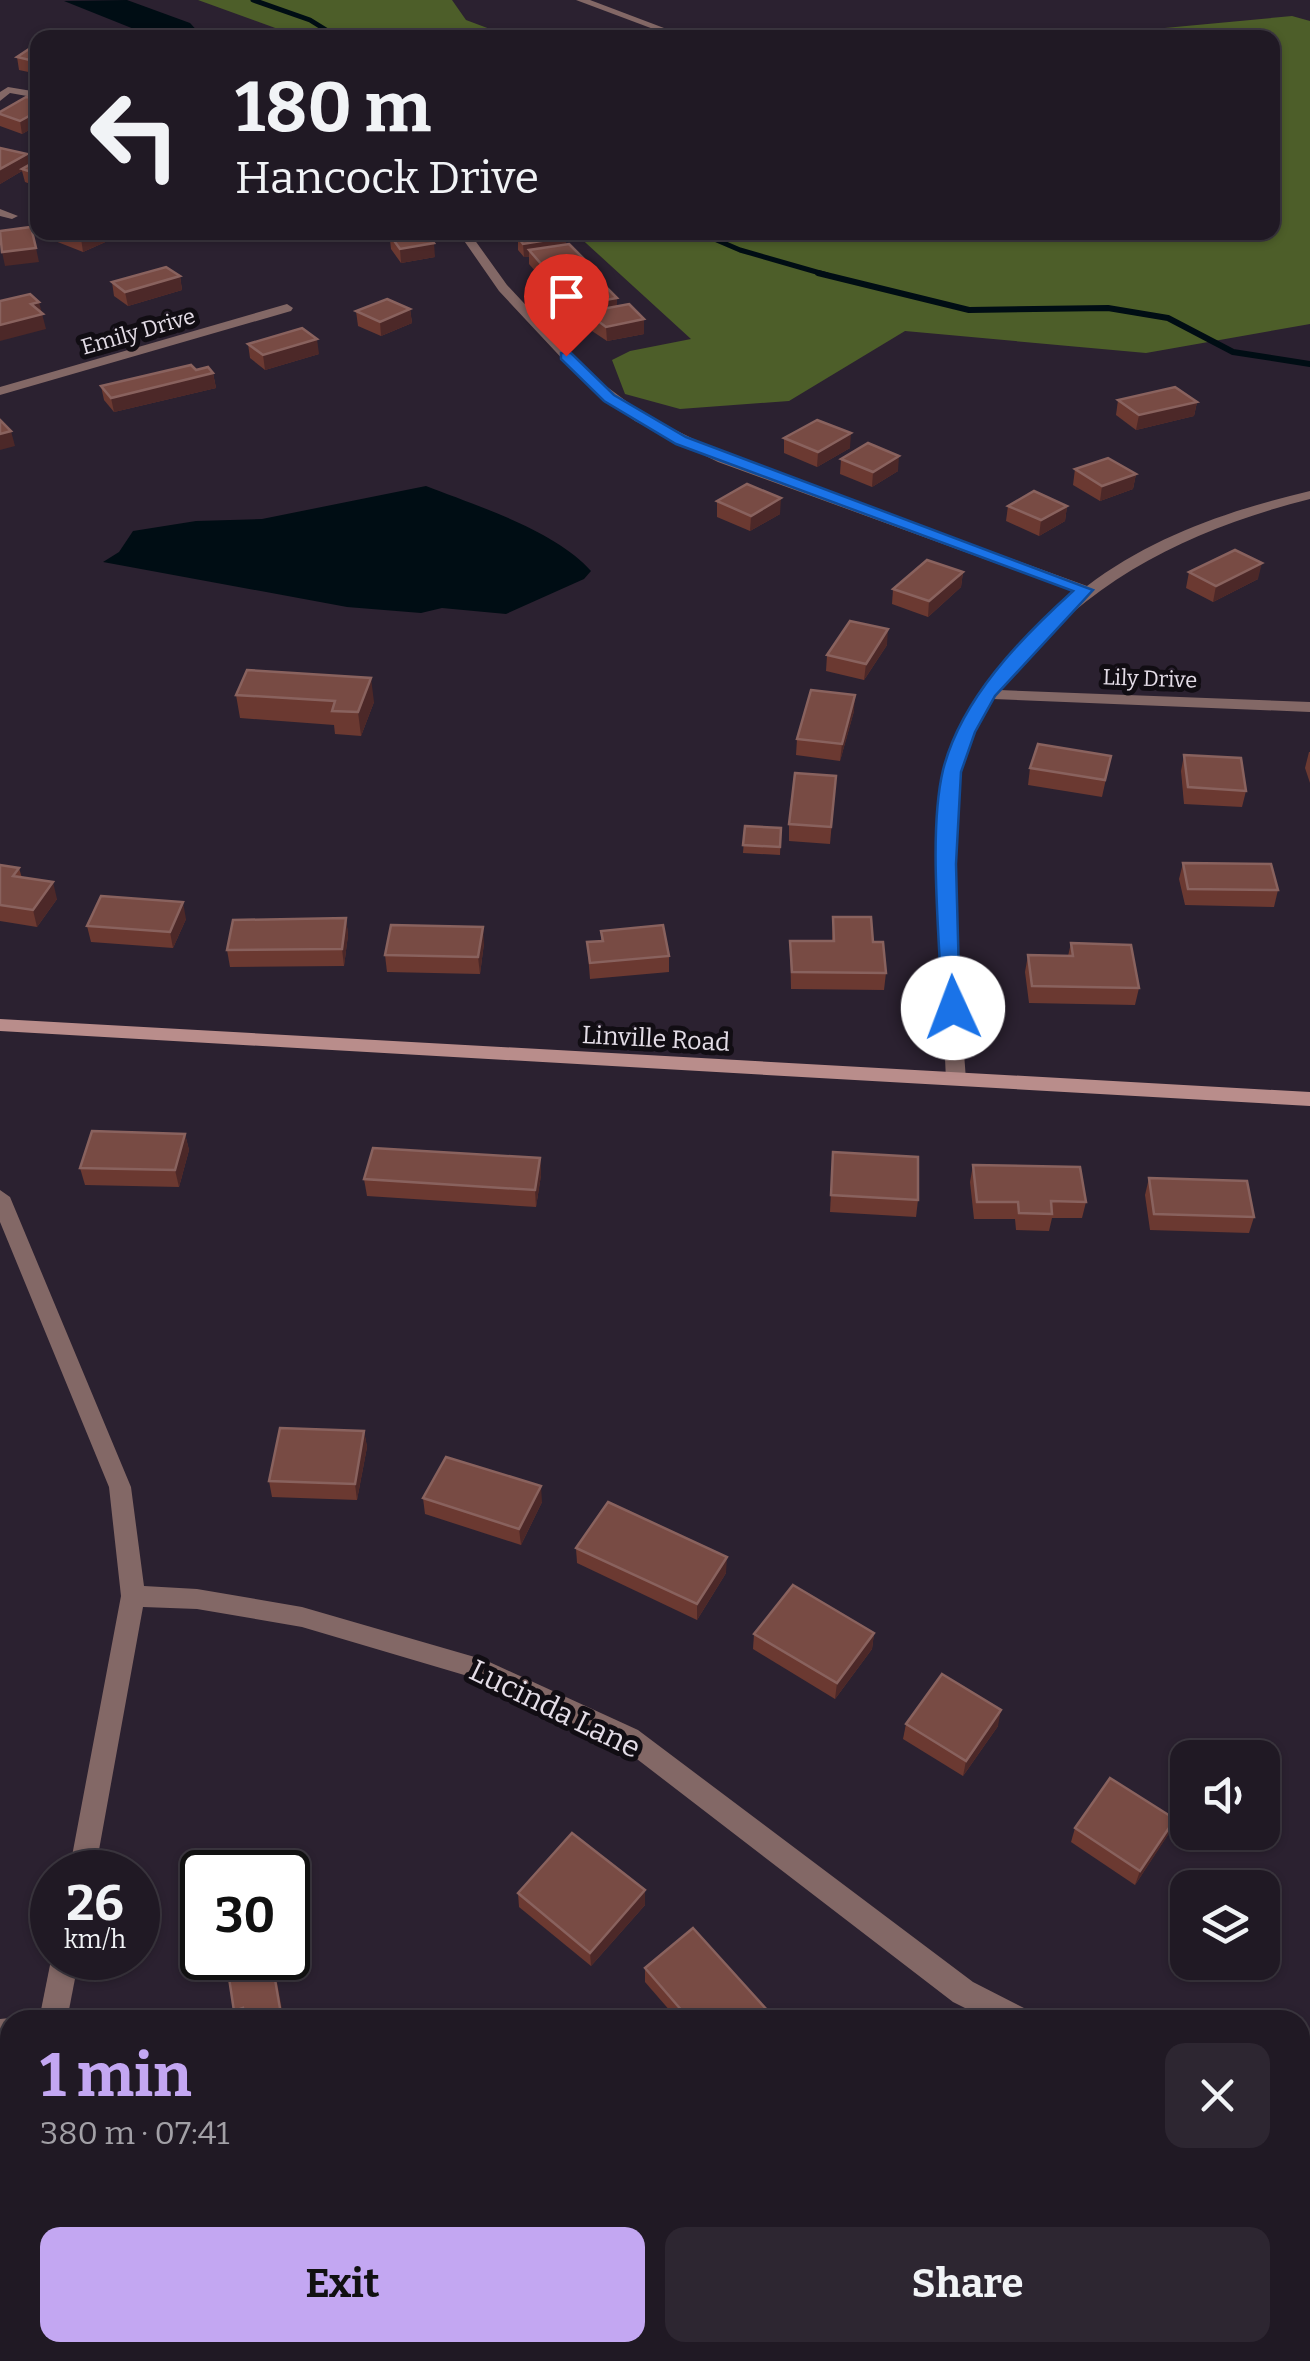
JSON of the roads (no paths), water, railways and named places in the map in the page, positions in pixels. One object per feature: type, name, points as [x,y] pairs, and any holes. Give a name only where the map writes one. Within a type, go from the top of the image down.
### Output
[{"type":"main road","name":"Linville Road","points":[[0,1025],[1310,1099]]},
{"type":"street","points":[[581,0],[659,28]]},
{"type":"street","points":[[596,5],[612,0]]},
{"type":"street","points":[[4,94],[30,95]]},
{"type":"street","points":[[469,240],[503,288],[587,378],[640,418],[723,458],[1084,590]]},
{"type":"street","name":"Emily Drive","points":[[0,392],[287,308]]},
{"type":"street","points":[[956,1080],[948,816],[952,772],[966,732],[987,694],[1033,640],[1084,590],[1162,543],[1310,495]]},
{"type":"street","name":"Lily Drive","points":[[987,694],[1310,707]]},
{"type":"street","points":[[0,1197],[120,1487],[133,1596],[86,1850]]},
{"type":"street","name":"Lucinda Lane","points":[[133,1596],[196,1599],[302,1617],[476,1668],[628,1738],[963,1992],[998,2010]]},
{"type":"street","points":[[55,2010],[61,1980]]},
{"type":"waterway","points":[[253,0],[310,20],[326,30]]},
{"type":"waterway","points":[[717,240],[827,275]]},
{"type":"waterway","points":[[818,273],[969,310],[1108,308],[1168,318],[1233,352],[1310,364]]}]
